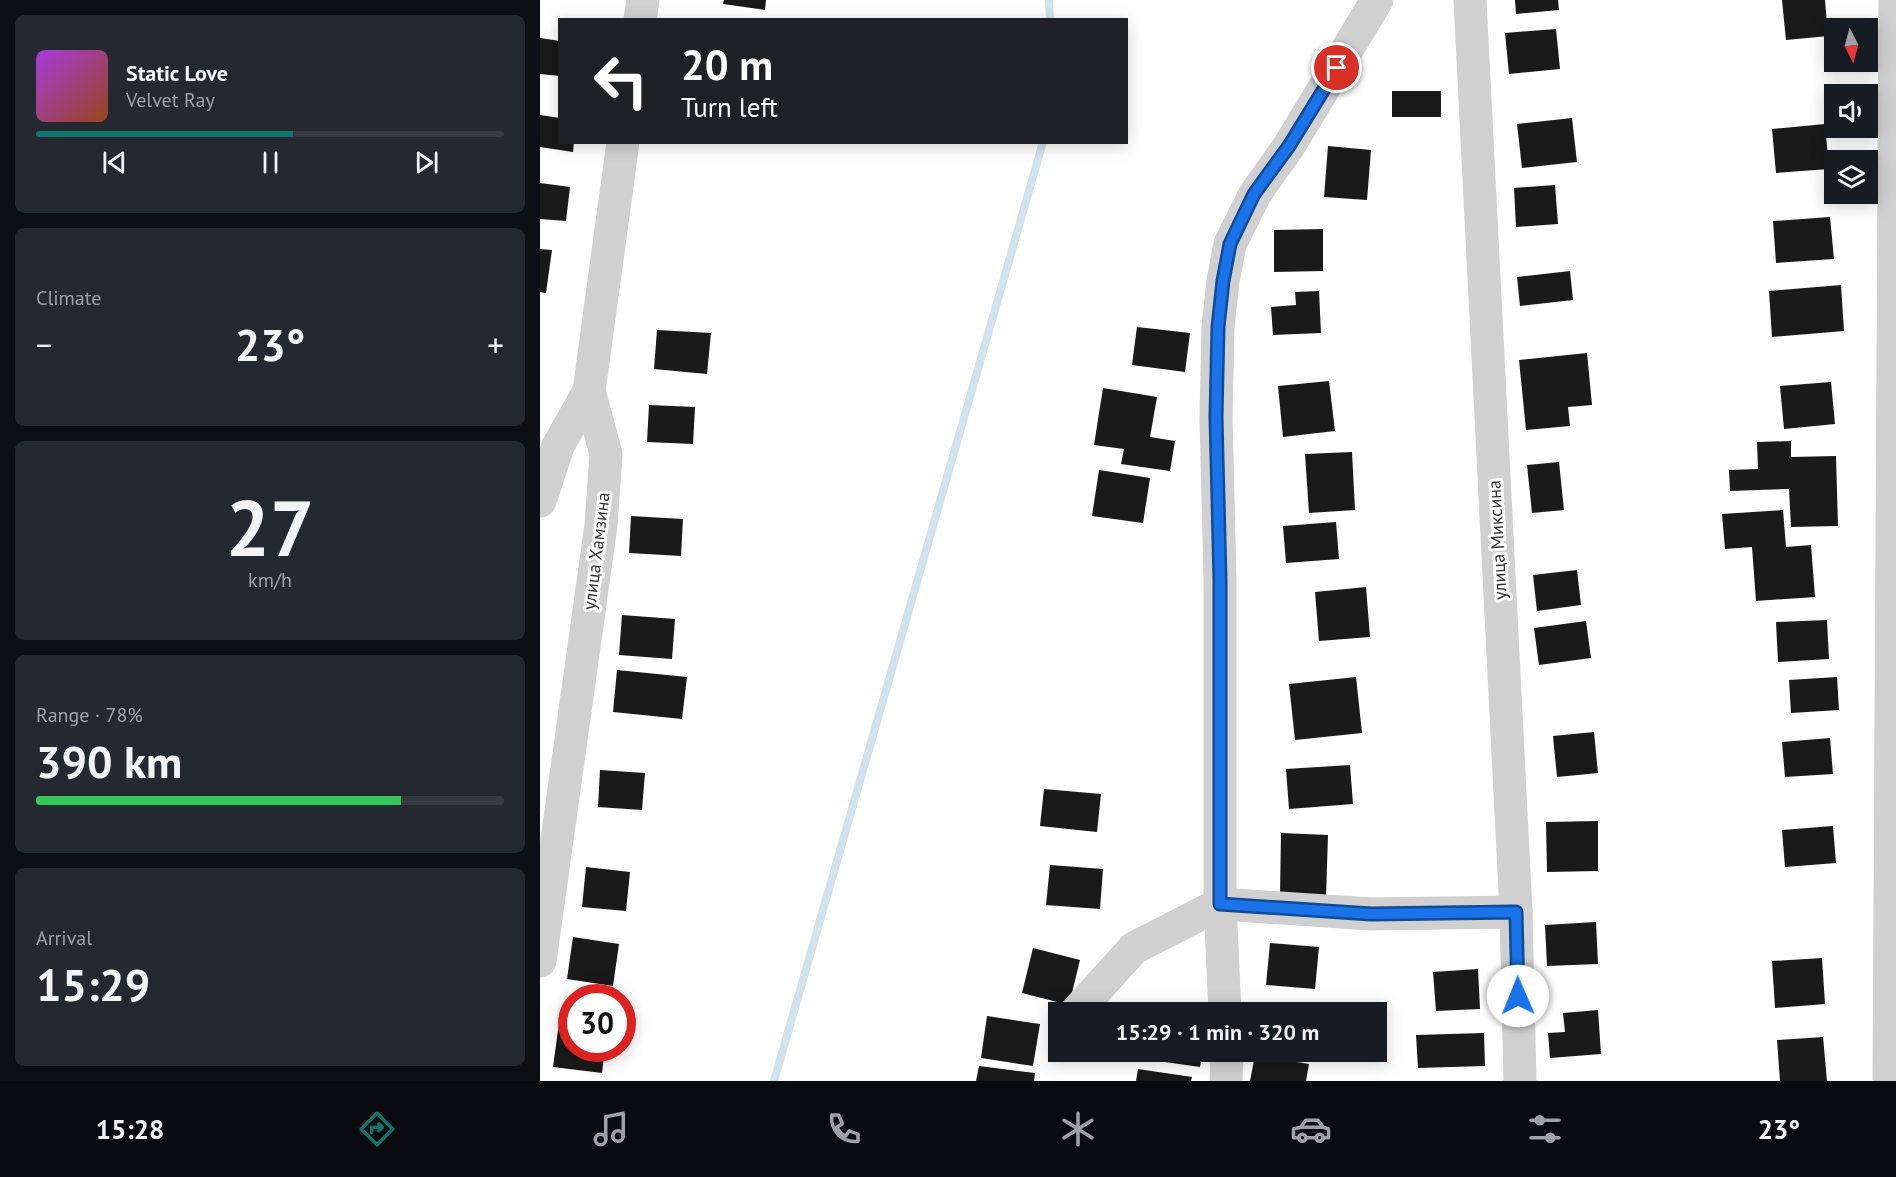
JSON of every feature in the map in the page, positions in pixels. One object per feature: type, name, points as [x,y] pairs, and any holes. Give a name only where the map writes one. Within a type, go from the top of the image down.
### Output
[{"type":"street","points":[[640,18],[643,0]]},
{"type":"street","points":[[1225,1002],[1220,904],[1220,580],[1216,417],[1218,327],[1223,281],[1230,244],[1254,194],[1289,146],[1377,0]]},
{"type":"street","name":"улица Миксина","points":[[1470,0],[1516,912],[1520,1081]]},
{"type":"street","points":[[1889,1081],[1895,0]]},
{"type":"street","name":"улица Хамзина","points":[[540,961],[601,525],[606,454],[589,391],[623,144]]},
{"type":"street","points":[[540,501],[558,446],[589,391]]},
{"type":"street","points":[[1085,1002],[1134,948],[1220,904],[1371,914],[1516,912]]},
{"type":"street","points":[[1226,1081],[1227,1062]]},
{"type":"building","points":[[724,0],[766,0],[765,10],[723,4]]},
{"type":"building","points":[[1515,0],[1558,0],[1559,10],[1516,14]]},
{"type":"building","points":[[1782,0],[1825,0],[1826,18],[1824,18],[1824,36],[1786,40]]},
{"type":"building","points":[[1556,29],[1560,69],[1509,74],[1505,33]]},
{"type":"building","points":[[540,38],[558,41],[558,76],[540,74]]},
{"type":"building","points":[[1392,91],[1441,91],[1441,117],[1392,117]]},
{"type":"building","points":[[540,115],[558,118],[558,144],[574,144],[573,152],[540,147]]},
{"type":"building","points":[[1572,118],[1577,162],[1522,168],[1517,124]]},
{"type":"building","points":[[1824,124],[1827,150],[1824,150],[1824,169],[1776,173],[1772,129]]},
{"type":"building","points":[[1328,146],[1371,150],[1367,200],[1324,197]]},
{"type":"building","points":[[540,183],[570,187],[566,221],[540,219]]},
{"type":"building","points":[[1555,185],[1558,224],[1516,227],[1514,188]]},
{"type":"building","points":[[1830,217],[1834,259],[1776,263],[1773,221]]},
{"type":"building","points":[[1323,229],[1323,271],[1274,272],[1274,230]]},
{"type":"building","points":[[540,249],[552,250],[546,293],[540,292]]},
{"type":"building","points":[[1570,271],[1573,300],[1520,306],[1517,277]]},
{"type":"building","points":[[1841,285],[1844,331],[1772,337],[1769,291]]},
{"type":"building","points":[[1319,291],[1321,333],[1273,335],[1271,307],[1296,305],[1295,292]]},
{"type":"building","points":[[1137,327],[1190,333],[1185,372],[1132,365]]},
{"type":"building","points":[[657,330],[711,333],[707,374],[654,369]]},
{"type":"building","points":[[1587,353],[1592,405],[1568,407],[1570,426],[1526,430],[1519,360]]},
{"type":"building","points":[[1329,381],[1335,431],[1283,437],[1278,386]]},
{"type":"building","points":[[1831,382],[1835,424],[1784,429],[1780,386]]},
{"type":"building","points":[[1103,388],[1157,397],[1150,437],[1175,441],[1170,471],[1121,464],[1124,449],[1094,445]]},
{"type":"building","points":[[649,405],[695,407],[693,444],[647,442]]},
{"type":"building","points":[[1791,441],[1791,457],[1836,456],[1838,526],[1791,527],[1789,489],[1730,491],[1729,470],[1758,469],[1757,442]]},
{"type":"building","points":[[1352,452],[1355,510],[1309,513],[1305,454]]},
{"type":"building","points":[[1559,462],[1564,510],[1532,513],[1527,465]]},
{"type":"building","points":[[1099,470],[1150,478],[1143,523],[1092,516]]},
{"type":"building","points":[[1783,510],[1786,547],[1811,545],[1815,597],[1756,601],[1752,547],[1725,549],[1722,514]]},
{"type":"building","points":[[631,516],[683,519],[681,556],[629,553]]},
{"type":"building","points":[[1336,522],[1339,559],[1286,563],[1283,526]]},
{"type":"building","points":[[1577,570],[1581,605],[1537,611],[1533,575]]},
{"type":"building","points":[[1366,587],[1370,637],[1319,641],[1315,592]]},
{"type":"building","points":[[622,615],[675,619],[672,659],[619,655]]},
{"type":"building","points":[[1827,620],[1829,659],[1778,662],[1776,622]]},
{"type":"building","points":[[1586,621],[1591,658],[1539,665],[1534,628]]},
{"type":"building","points":[[617,670],[687,677],[682,719],[613,712]]},
{"type":"building","points":[[1356,677],[1362,733],[1295,740],[1289,684]]},
{"type":"building","points":[[1837,677],[1839,710],[1791,713],[1789,680]]},
{"type":"building","points":[[1594,732],[1598,773],[1557,777],[1553,736]]},
{"type":"building","points":[[1830,738],[1833,774],[1785,777],[1782,742]]},
{"type":"building","points":[[1350,765],[1353,804],[1289,809],[1286,769]]},
{"type":"building","points":[[600,770],[645,773],[642,810],[598,807]]},
{"type":"building","points":[[1044,789],[1101,794],[1097,832],[1040,826]]},
{"type":"building","points":[[1598,821],[1598,871],[1547,872],[1546,822]]},
{"type":"building","points":[[1833,826],[1836,863],[1785,867],[1782,830]]},
{"type":"building","points":[[1281,833],[1328,835],[1326,897],[1280,896]]},
{"type":"building","points":[[1050,865],[1103,869],[1100,909],[1046,905]]},
{"type":"building","points":[[586,867],[630,872],[626,911],[582,907]]},
{"type":"building","points":[[1596,922],[1598,964],[1547,966],[1545,925]]},
{"type":"building","points":[[573,937],[619,944],[613,984],[567,979]]},
{"type":"building","points":[[1270,943],[1319,947],[1315,989],[1266,985]]},
{"type":"building","points":[[1033,948],[1080,960],[1070,1002],[1057,1002],[1022,993]]},
{"type":"building","points":[[1822,958],[1825,1004],[1775,1008],[1772,961]]},
{"type":"building","points":[[1478,969],[1480,1009],[1436,1011],[1433,972]]},
{"type":"building","points":[[1598,1010],[1601,1054],[1550,1058],[1548,1033],[1565,1032],[1563,1013]]},
{"type":"building","points":[[987,1016],[1040,1024],[1033,1066],[981,1058]]},
{"type":"building","points":[[558,1030],[558,1062],[603,1062],[602,1073],[553,1067]]},
{"type":"building","points":[[1484,1033],[1485,1066],[1418,1068],[1416,1035]]},
{"type":"building","points":[[1823,1037],[1827,1081],[1780,1081],[1777,1040]]},
{"type":"building","points":[[1165,1062],[1201,1062],[1200,1067]]},
{"type":"building","points":[[1254,1062],[1309,1064],[1306,1081],[1250,1081]]},
{"type":"building","points":[[979,1066],[1035,1073],[1034,1081],[976,1081]]},
{"type":"building","points":[[1138,1069],[1192,1077],[1191,1081],[1136,1081]]},
{"type":"waterway","points":[[1049,0],[1050,18]]},
{"type":"waterway","points":[[774,1081],[1042,144]]},
{"type":"route","points":[[1337,68],[1289,146],[1254,194],[1230,244],[1223,281],[1218,327],[1216,417],[1220,580],[1220,904],[1371,914],[1516,912],[1518,996]]}]
